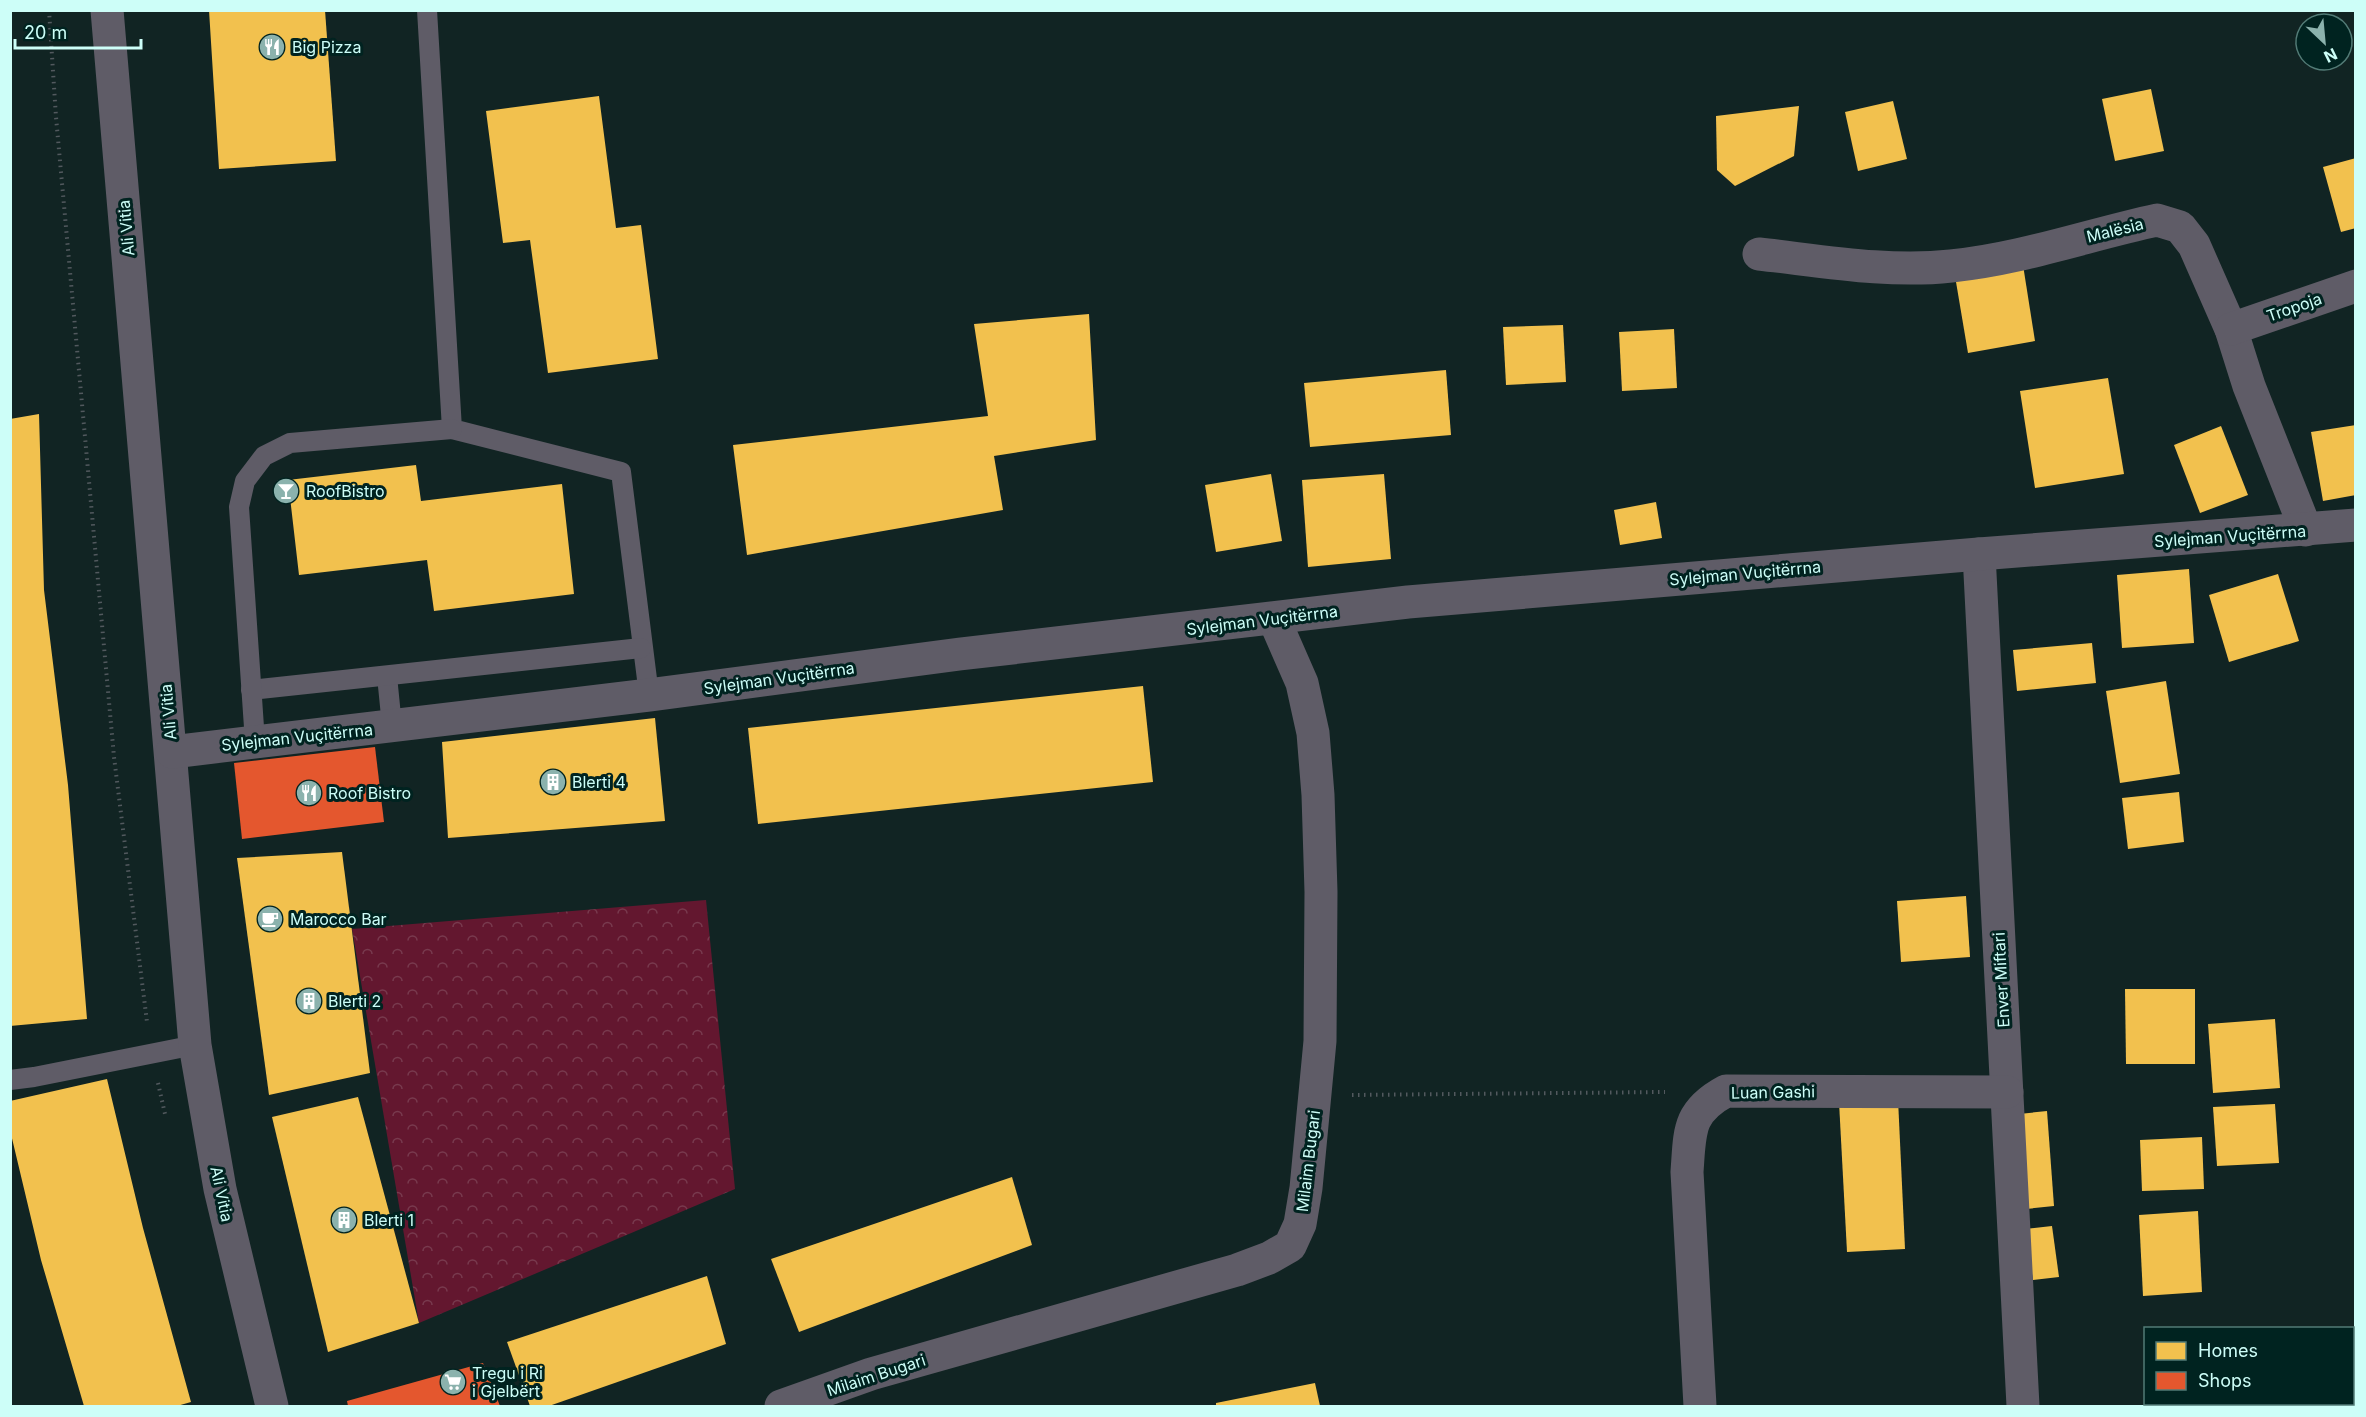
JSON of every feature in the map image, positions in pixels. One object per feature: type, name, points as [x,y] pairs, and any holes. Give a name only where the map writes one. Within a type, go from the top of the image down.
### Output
[{"type":"street","name":"Ali Vitia","points":[[107,10],[195,1045],[220,1189],[272,1407]]},
{"type":"street","name":"Malësia","points":[[1759,254],[1885,267],[1950,267],[2003,259],[2157,220],[2180,227],[2194,244],[2231,329],[2249,386],[2306,530]]},
{"type":"street","name":"Tropoja","points":[[2231,329],[2355,286]]},
{"type":"street","name":"Sylejman Vuçitërrna","points":[[171,752],[649,695],[960,654],[1408,602],[2355,525]]},
{"type":"street","name":"Enver Miftari","points":[[1979,554],[2023,1407]]},
{"type":"street","name":"Milaim Bugari","points":[[781,1407],[870,1374],[1237,1270],[1269,1258],[1290,1246],[1300,1224],[1320,1041],[1321,892],[1314,743],[1302,683],[1274,619]]},
{"type":"street","name":"Luan Gashi","points":[[1700,1407],[1687,1172],[1690,1135],[1695,1117],[1710,1100],[1726,1091],[2007,1092]]},
{"type":"lane","points":[[427,10],[452,429]]},
{"type":"lane","points":[[255,742],[239,507],[245,481],[264,456],[290,443],[452,429],[621,472],[641,648],[649,695]]},
{"type":"lane","points":[[251,690],[641,648]]},
{"type":"lane","points":[[387,676],[392,726]]},
{"type":"lane","points":[[10,1080],[195,1045]]},
{"type":"path","points":[[49,10],[113,745],[151,1054],[167,1122]]},
{"type":"path","points":[[1315,1095],[1667,1092]]},
{"type":"green space","points":[[706,900],[735,1189],[419,1323],[352,929]]},
{"type":"building: Homes","points":[[209,10],[325,10],[336,161],[219,169]]},
{"type":"building: Homes","points":[[2151,89],[2164,151],[2115,161],[2102,99]]},
{"type":"building: Homes","points":[[599,96],[616,228],[641,225],[658,359],[548,373],[530,240],[503,243],[486,111]]},
{"type":"building: Homes","points":[[1893,101],[1907,159],[1858,171],[1845,112]]},
{"type":"building: Homes","points":[[1799,106],[1794,156],[1735,186],[1717,170],[1716,116]]},
{"type":"building: Homes","points":[[2356,158],[2356,228],[2341,232],[2323,167]]},
{"type":"building: Homes","points":[[2023,265],[2035,341],[1968,353],[1955,276]]},
{"type":"building: Homes","points":[[1089,314],[1096,440],[994,456],[1003,510],[747,555],[733,445],[988,416],[974,324]]},
{"type":"building: Homes","points":[[1563,325],[1566,382],[1506,385],[1503,327]]},
{"type":"building: Homes","points":[[1674,329],[1677,388],[1622,391],[1619,332]]},
{"type":"building: Homes","points":[[1446,370],[1451,435],[1310,447],[1304,383]]},
{"type":"building: Homes","points":[[2108,378],[2124,474],[2035,488],[2020,391]]},
{"type":"building: Homes","points":[[39,414],[44,590],[68,785],[87,1019],[10,1026],[10,419]]},
{"type":"building: Homes","points":[[2356,425],[2356,495],[2323,501],[2311,432]]},
{"type":"building: Homes","points":[[2221,426],[2248,495],[2200,513],[2174,445]]},
{"type":"building: Homes","points":[[416,465],[421,501],[562,484],[574,594],[434,611],[427,560],[299,575],[288,480]]},
{"type":"building: Homes","points":[[1271,474],[1282,541],[1216,552],[1205,485]]},
{"type":"building: Homes","points":[[1384,474],[1391,559],[1308,567],[1302,480]]},
{"type":"building: Homes","points":[[1656,502],[1662,538],[1620,545],[1614,510]]},
{"type":"building: Homes","points":[[2189,569],[2194,643],[2122,648],[2117,575]]},
{"type":"building: Homes","points":[[2278,574],[2299,641],[2229,662],[2209,595]]},
{"type":"building: Homes","points":[[2092,643],[2096,683],[2017,691],[2013,650]]},
{"type":"building: Homes","points":[[2166,681],[2180,774],[2120,783],[2106,691]]},
{"type":"building: Homes","points":[[1143,686],[1153,782],[758,824],[748,728]]},
{"type":"building: Homes","name":"Blerti 4","points":[[655,718],[665,821],[448,838],[442,742]]},
{"type":"building: Homes","points":[[2179,792],[2184,842],[2128,849],[2122,798]]},
{"type":"building: Homes","name":"Blerti 2","points":[[342,852],[370,1073],[269,1095],[237,858]]},
{"type":"building: Homes","points":[[1966,896],[1970,957],[1901,962],[1897,901]]},
{"type":"building: Homes","points":[[2125,989],[2195,989],[2195,1064],[2126,1064]]},
{"type":"building: Homes","points":[[2275,1019],[2280,1088],[2213,1093],[2208,1024]]},
{"type":"building: Homes","points":[[107,1079],[143,1228],[191,1402],[177,1406],[84,1406],[41,1260],[10,1130],[10,1101]]},
{"type":"building: Homes","name":"Blerti 1","points":[[358,1097],[419,1323],[328,1352],[272,1117]]},
{"type":"building: Homes","points":[[1898,1099],[1905,1249],[1847,1252],[1839,1102]]},
{"type":"building: Homes","points":[[2275,1104],[2279,1163],[2217,1166],[2213,1107]]},
{"type":"building: Homes","points":[[2047,1111],[2054,1206],[2026,1209],[2019,1114]]},
{"type":"building: Homes","points":[[2202,1137],[2204,1189],[2142,1191],[2140,1140]]},
{"type":"building: Homes","points":[[1012,1177],[1032,1245],[799,1332],[771,1259]]},
{"type":"building: Homes","points":[[2198,1211],[2202,1292],[2143,1296],[2139,1215]]},
{"type":"building: Homes","points":[[2052,1226],[2059,1277],[2033,1280],[2025,1229]]},
{"type":"building: Homes","points":[[707,1276],[726,1344],[549,1406],[530,1406],[507,1342]]},
{"type":"building: Homes","points":[[1315,1383],[1320,1406],[1216,1406],[1216,1403]]},
{"type":"building: Shops","name":"Roof Bistro","points":[[375,747],[384,822],[242,839],[234,763]]},
{"type":"building: Shops","name":"Tregu i Ri i Gjelbërt","points":[[483,1363],[500,1406],[348,1406],[347,1401]]},
{"type":"place","name":"Big Pizza","points":[[272,47]]},
{"type":"place","name":"RoofBistro","points":[[286,491]]},
{"type":"place","name":"Blerti 4","points":[[553,782]]},
{"type":"place","name":"Roof Bistro","points":[[309,793]]},
{"type":"place","name":"Marocco Bar","points":[[270,919]]},
{"type":"place","name":"Blerti 2","points":[[309,1001]]},
{"type":"place","name":"Blerti 1","points":[[344,1220]]},
{"type":"place","name":"Tregu i Ri i Gjelbërt","points":[[453,1382]]}]
